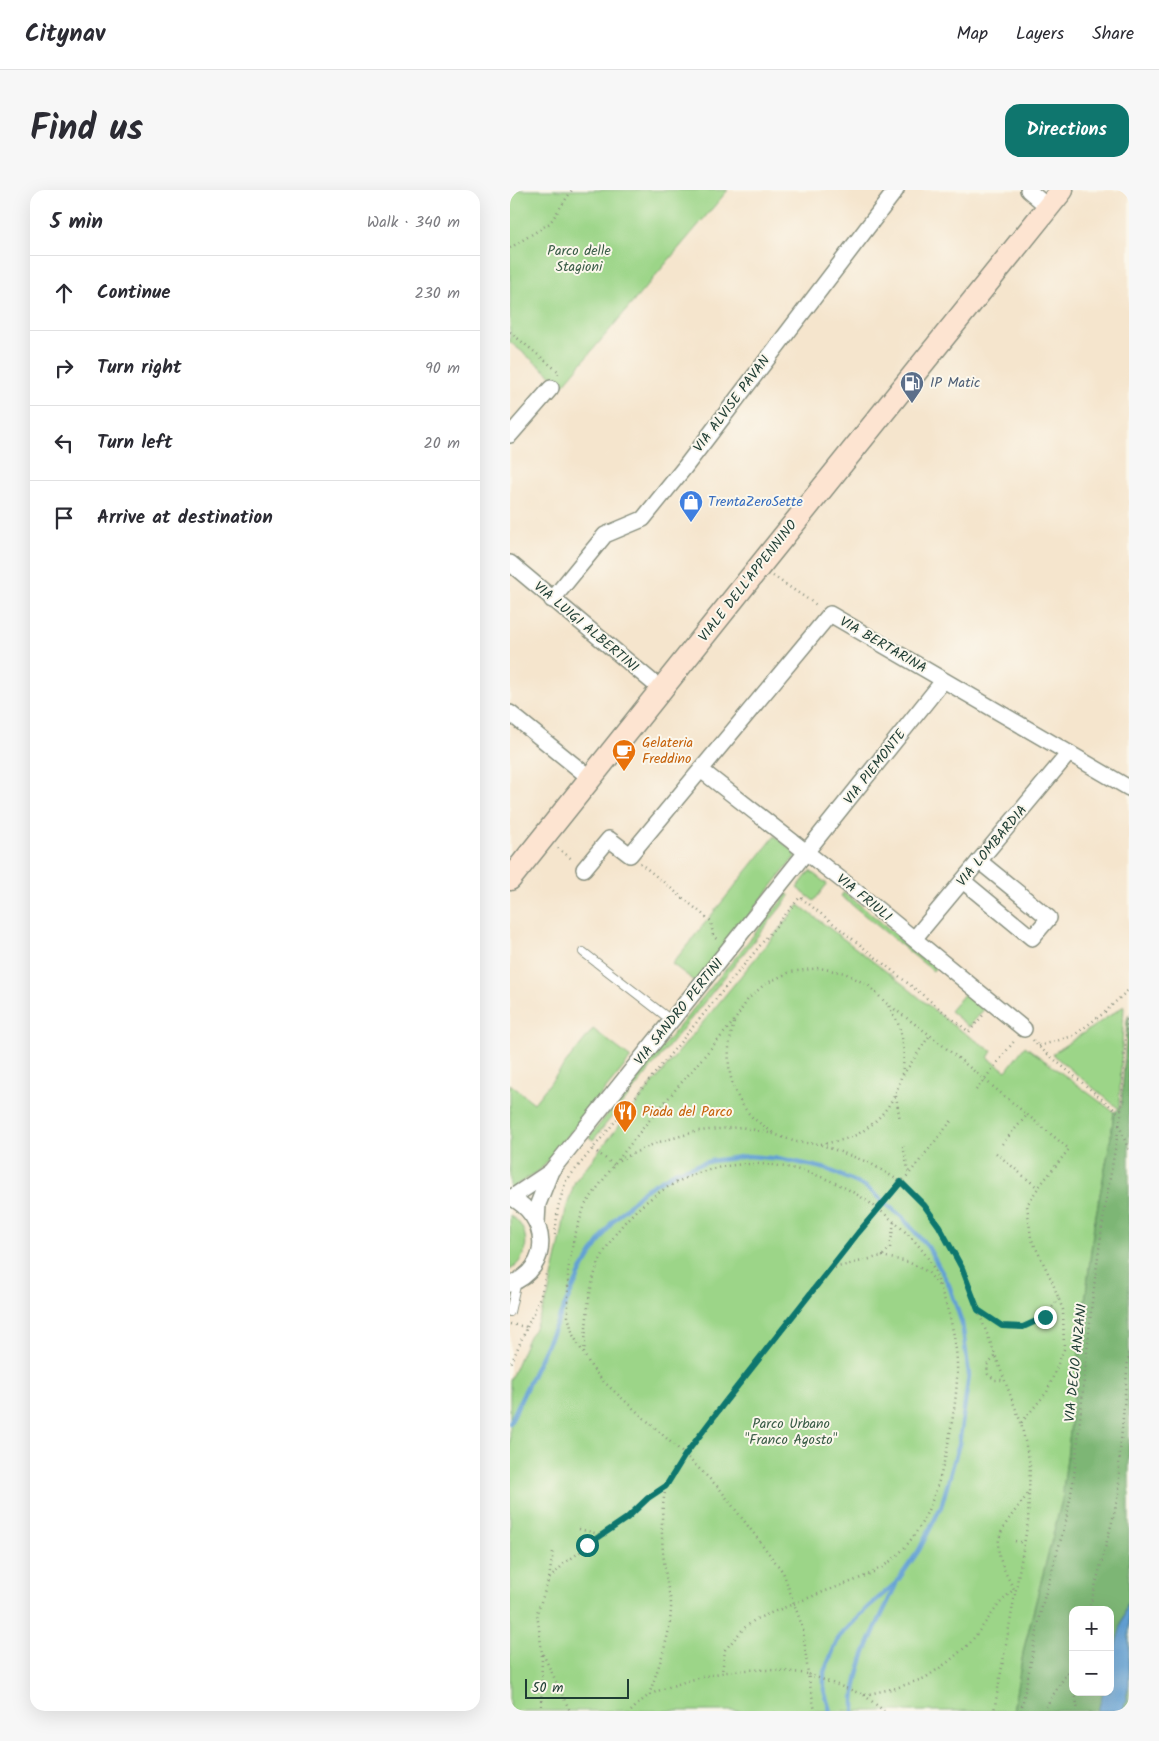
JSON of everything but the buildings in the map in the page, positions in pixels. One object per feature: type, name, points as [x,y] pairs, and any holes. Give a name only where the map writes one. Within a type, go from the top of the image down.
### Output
[{"type":"main road","name":"VIALE DELL'APPENNINO","points":[[510,879],[758,567],[1062,190]]},
{"type":"street","name":"VIA ALVISE PAVAN","points":[[552,600],[605,535],[643,519],[896,190]]},
{"type":"street","points":[[1028,190],[1048,207]]},
{"type":"street","points":[[510,435],[551,388]]},
{"type":"street","name":"VIA LUIGI ALBERTINI","points":[[510,563],[662,690]]},
{"type":"street","name":"VIA BERTARINA","points":[[630,855],[830,614],[1129,788]]},
{"type":"street","name":"VIA PIEMONTE","points":[[807,853],[943,681]]},
{"type":"street","points":[[510,713],[585,774],[589,780]]},
{"type":"street","name":"VIA LOMBARDIA","points":[[914,939],[1069,753]]},
{"type":"street","name":"VIA FRIULI","points":[[701,770],[807,853],[1024,1029]]},
{"type":"street","points":[[584,869],[609,839],[630,855]]},
{"type":"street","name":"VIA SANDRO PERTINI","points":[[514,1282],[528,1273],[536,1262],[540,1249],[540,1235],[537,1222],[538,1204],[551,1171],[807,853]]},
{"type":"street","points":[[963,881],[1032,938],[1049,918],[979,861]]},
{"type":"street","name":"VIA SANDRO PERTINI","points":[[510,1198],[551,1171]]},
{"type":"street","points":[[510,1198],[522,1204],[537,1222]]},
{"type":"lane","points":[[583,952],[672,1021]]},
{"type":"lane","points":[[510,1312],[514,1282]]},
{"type":"path","points":[[510,248],[550,223],[572,190]]},
{"type":"path","points":[[510,332],[558,372],[558,380],[551,388]]},
{"type":"path","points":[[758,567],[830,614]]},
{"type":"path","points":[[544,837],[584,869]]},
{"type":"path","points":[[630,855],[711,921],[713,936],[730,949]]},
{"type":"path","points":[[554,1243],[558,1206],[566,1181],[800,897],[970,1032],[993,1003]]},
{"type":"path","points":[[814,1711],[803,1629],[783,1572],[719,1488],[604,1382],[573,1335],[568,1316],[568,1271],[574,1238],[585,1205],[614,1164],[735,1020],[748,999],[765,984],[790,972],[818,968],[845,973],[869,986],[886,1003],[930,1035],[1069,1149],[1038,1188],[1028,1205],[1031,1238],[1052,1280],[1063,1310],[1064,1349],[1048,1392],[1021,1423]]},
{"type":"path","points":[[1038,1046],[1073,1036],[1104,1013],[1129,989]]},
{"type":"path","points":[[617,1161],[656,1143],[698,1132],[741,1128],[774,1134],[796,1142],[820,1144],[838,1142],[857,1134],[881,1116],[896,1094],[902,1077],[904,1060],[903,1042],[896,1020],[886,1003]]},
{"type":"path","name":"VIA DECIO ANZANI","points":[[1020,1711],[1042,1606],[1066,1521],[1074,1477],[1092,1302],[1104,1212],[1121,1115],[1127,1020],[1129,1014]]},
{"type":"path","points":[[735,1020],[729,1040],[728,1067],[732,1083],[738,1097],[752,1116],[774,1134]]},
{"type":"path","points":[[976,1090],[1024,1029],[1038,1046],[1121,1115]]},
{"type":"path","points":[[902,1077],[930,1035]]},
{"type":"path","points":[[896,1094],[900,1120]]},
{"type":"path","points":[[1002,1144],[1028,1114]]},
{"type":"path","points":[[648,1696],[667,1640],[672,1608],[667,1582],[661,1525],[662,1504],[666,1486],[685,1455],[830,1269],[952,1120]]},
{"type":"path","points":[[1118,1124],[1129,1151]]},
{"type":"path","points":[[820,1144],[870,1162],[901,1182],[924,1205],[939,1226],[962,1268],[1021,1423],[1030,1464],[1028,1522],[1014,1589],[994,1711]]},
{"type":"path","points":[[903,1146],[909,1174]]},
{"type":"path","points":[[593,1148],[614,1164]]},
{"type":"path","points":[[996,1153],[1038,1188]]},
{"type":"path","points":[[584,1354],[592,1289],[600,1260],[615,1233],[638,1209],[666,1187],[698,1173],[751,1163],[779,1165],[818,1175],[861,1195],[915,1242],[933,1267],[953,1326],[958,1356],[956,1394],[945,1458],[926,1515],[911,1541],[893,1559],[869,1575],[756,1619],[744,1628],[725,1650],[722,1672]]},
{"type":"path","points":[[882,1256],[890,1248],[894,1222]]},
{"type":"path","points":[[830,1269],[882,1256],[908,1262],[928,1272],[941,1289]]},
{"type":"path","points":[[510,1366],[541,1295],[548,1267]]},
{"type":"path","points":[[978,1310],[1002,1326],[1023,1327],[1045,1317],[1059,1298]]},
{"type":"path","points":[[510,1324],[527,1327]]},
{"type":"path","points":[[1090,1606],[1119,1495],[1121,1436],[1129,1349]]},
{"type":"path","points":[[995,1357],[987,1365],[988,1374],[995,1380],[1004,1380]]},
{"type":"path","points":[[548,1578],[577,1553],[627,1518],[648,1498],[666,1486]]},
{"type":"path","points":[[1014,1589],[1004,1571],[998,1553],[999,1538],[1005,1523],[1029,1493]]},
{"type":"path","points":[[579,1529],[602,1535]]},
{"type":"path","points":[[1015,1541],[1024,1543]]},
{"type":"path","points":[[574,1549],[577,1553]]},
{"type":"path","points":[[541,1711],[542,1653],[537,1613],[548,1578],[553,1552]]},
{"type":"path","points":[[864,1696],[925,1678],[948,1662],[970,1643],[1000,1603],[1014,1589]]},
{"type":"path","points":[[542,1653],[570,1711]]},
{"type":"path","points":[[631,1711],[648,1696],[674,1685],[722,1672],[749,1668],[781,1670],[815,1676],[864,1696],[884,1711]]},
{"type":"path","points":[[1043,1711],[1069,1668]]},
{"type":"path","points":[[1076,1696],[1078,1711]]},
{"type":"green space","name":"Parco delle Stagioni","points":[[510,190],[728,190],[563,385],[510,342]]},
{"type":"green space","points":[[775,836],[793,851],[795,857],[696,982],[672,964]]},
{"type":"green space","points":[[810,871],[827,884],[814,901],[797,888]]},
{"type":"green space","points":[[844,892],[936,967],[933,971],[841,896]]},
{"type":"green space","points":[[787,894],[790,896],[593,1140],[589,1137]]},
{"type":"green space","name":"Parco Urbano \"Franco Agosto\"","points":[[799,905],[904,985],[951,1024],[992,1051],[988,1058],[1006,1071],[1025,1046],[1114,1112],[1094,1225],[1062,1500],[1024,1648],[1013,1711],[510,1711],[510,1380],[548,1296],[566,1209],[575,1181]]},
{"type":"green space","points":[[966,992],[985,1008],[969,1027],[950,1011]]},
{"type":"green space","points":[[1124,1006],[1119,1109],[1052,1054]]},
{"type":"green space","points":[[1129,1014],[1129,1711],[1013,1711],[1024,1648],[1062,1500],[1094,1225],[1114,1112],[1121,1108]]},
{"type":"green space","points":[[593,1029],[631,1058],[540,1170],[510,1189],[510,1084],[534,1103]]},
{"type":"green space","points":[[510,1215],[522,1227],[526,1242],[522,1258],[510,1270]]},
{"type":"water","points":[[1129,1597],[1129,1685],[1123,1711],[1098,1711],[1102,1696],[1114,1696],[1114,1651]]},
{"type":"waterway","points":[[510,1423],[582,1269],[612,1222],[643,1191],[677,1171],[711,1161],[748,1156],[783,1159],[827,1169],[866,1187],[902,1217],[928,1247],[949,1285],[962,1323],[969,1375],[959,1444],[941,1507],[919,1550],[896,1583],[867,1608],[839,1637],[824,1672],[824,1690],[830,1711]]},
{"type":"waterway","points":[[854,1711],[854,1694],[862,1662],[896,1584]]},
{"type":"place","name":"IP Matic","points":[[912,404]]},
{"type":"place","name":"TrentaZeroSette","points":[[691,523]]},
{"type":"place","name":"Gelateria Freddino","points":[[624,772]]},
{"type":"place","name":"Piada del Parco","points":[[625,1133]]},
{"type":"route","points":[[587,1545],[627,1518],[648,1498],[666,1486],[685,1455],[725,1402],[858,1233],[901,1182],[924,1205],[939,1226],[962,1268],[978,1310],[1002,1326],[1023,1327],[1045,1317]]}]
